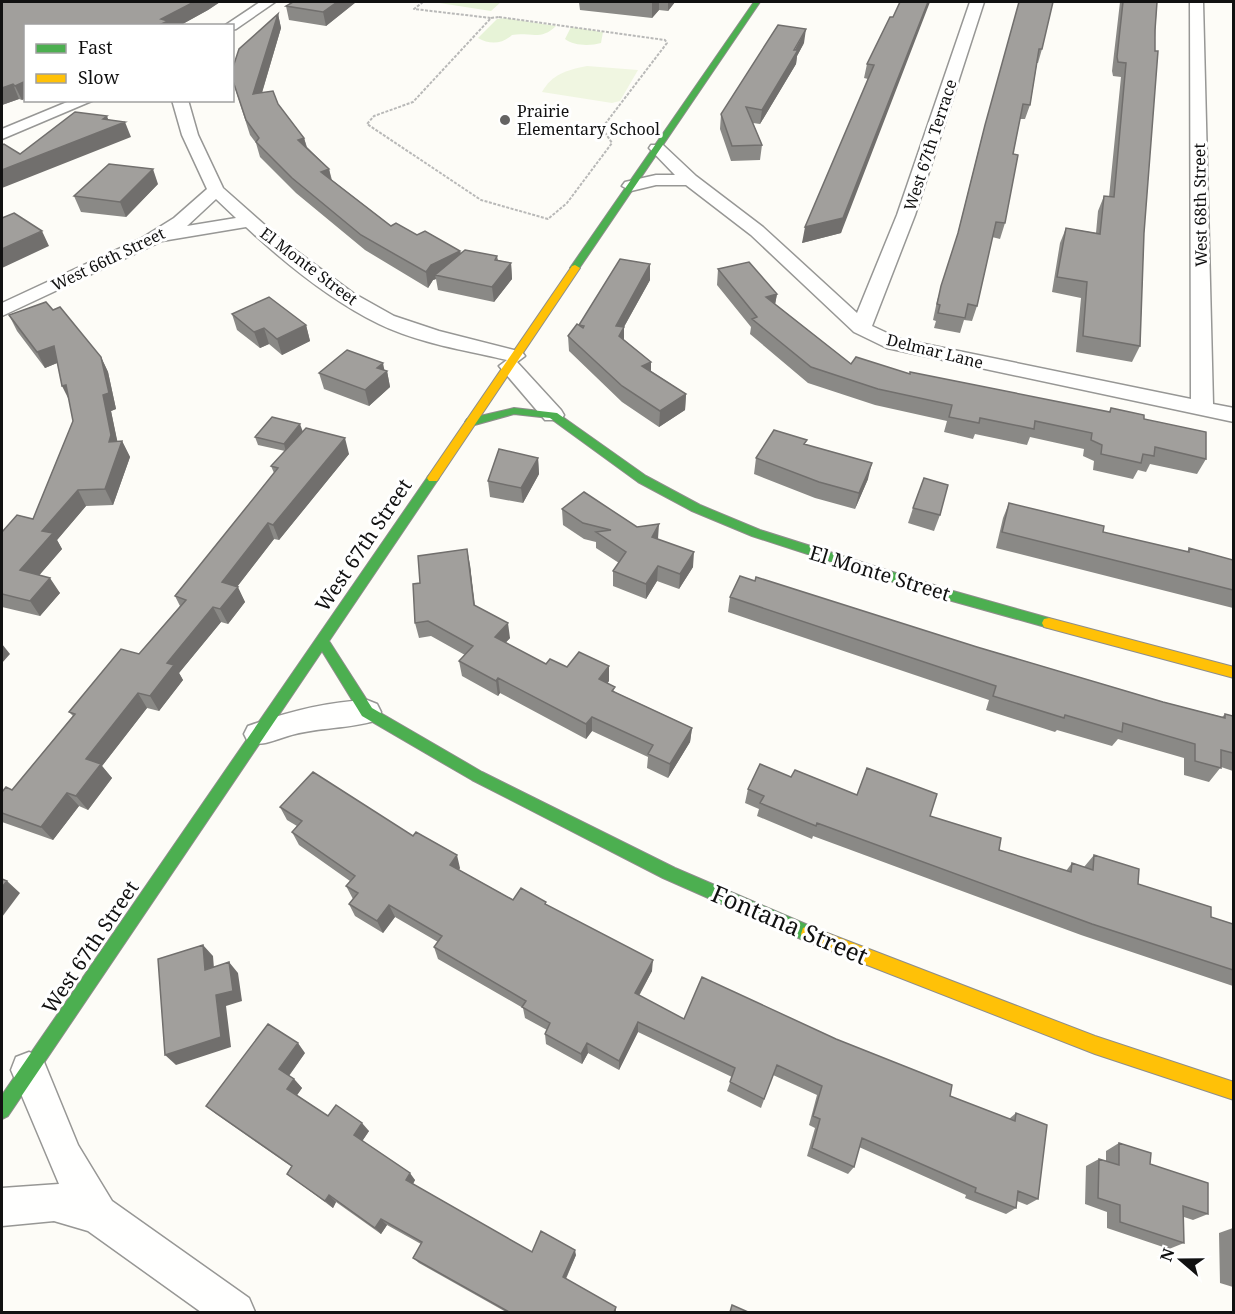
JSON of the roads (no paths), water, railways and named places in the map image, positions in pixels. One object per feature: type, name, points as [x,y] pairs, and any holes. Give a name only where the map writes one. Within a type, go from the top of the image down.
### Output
[{"type":"street","points":[[234,24],[268,2]]},
{"type":"street","name":"West 67th Street","points":[[2,1110],[757,2]]},
{"type":"street","name":"West 67th Terrace","points":[[861,328],[879,288],[906,215],[977,2]]},
{"type":"street","name":"West 68th Street","points":[[1197,2],[1202,408]]},
{"type":"street","points":[[2,134],[82,102]]},
{"type":"street","points":[[181,102],[190,135],[216,190]]},
{"type":"street","name":"Delmar Lane","points":[[657,148],[690,180],[757,231],[861,328],[894,344],[1233,415]]},
{"type":"street","points":[[631,186],[656,180],[690,180]]},
{"type":"street","name":"El Monte Street","points":[[216,190],[276,245],[346,297],[387,320],[512,361],[553,415],[642,479],[696,508],[756,534],[952,596],[1233,673]]},
{"type":"street","name":"West 66th Street","points":[[2,310],[148,242],[180,222],[216,190]]},
{"type":"street","points":[[148,242],[198,228],[250,221]]},
{"type":"street","points":[[818,289],[862,293],[879,288]]},
{"type":"street","name":"El Monte Street","points":[[471,422],[514,411],[553,415]]},
{"type":"street","name":"Fontana Street","points":[[322,640],[367,712],[477,776],[669,873],[764,914],[1095,1045],[1233,1091]]},
{"type":"street","points":[[258,734],[293,720],[332,713],[367,712]]},
{"type":"street","points":[[29,1070],[65,1158],[98,1215]]},
{"type":"street","points":[[2,1207],[54,1202],[98,1215],[235,1312]]},
{"type":"place","name":"Prairie Elementary School","points":[[505,120]]}]
